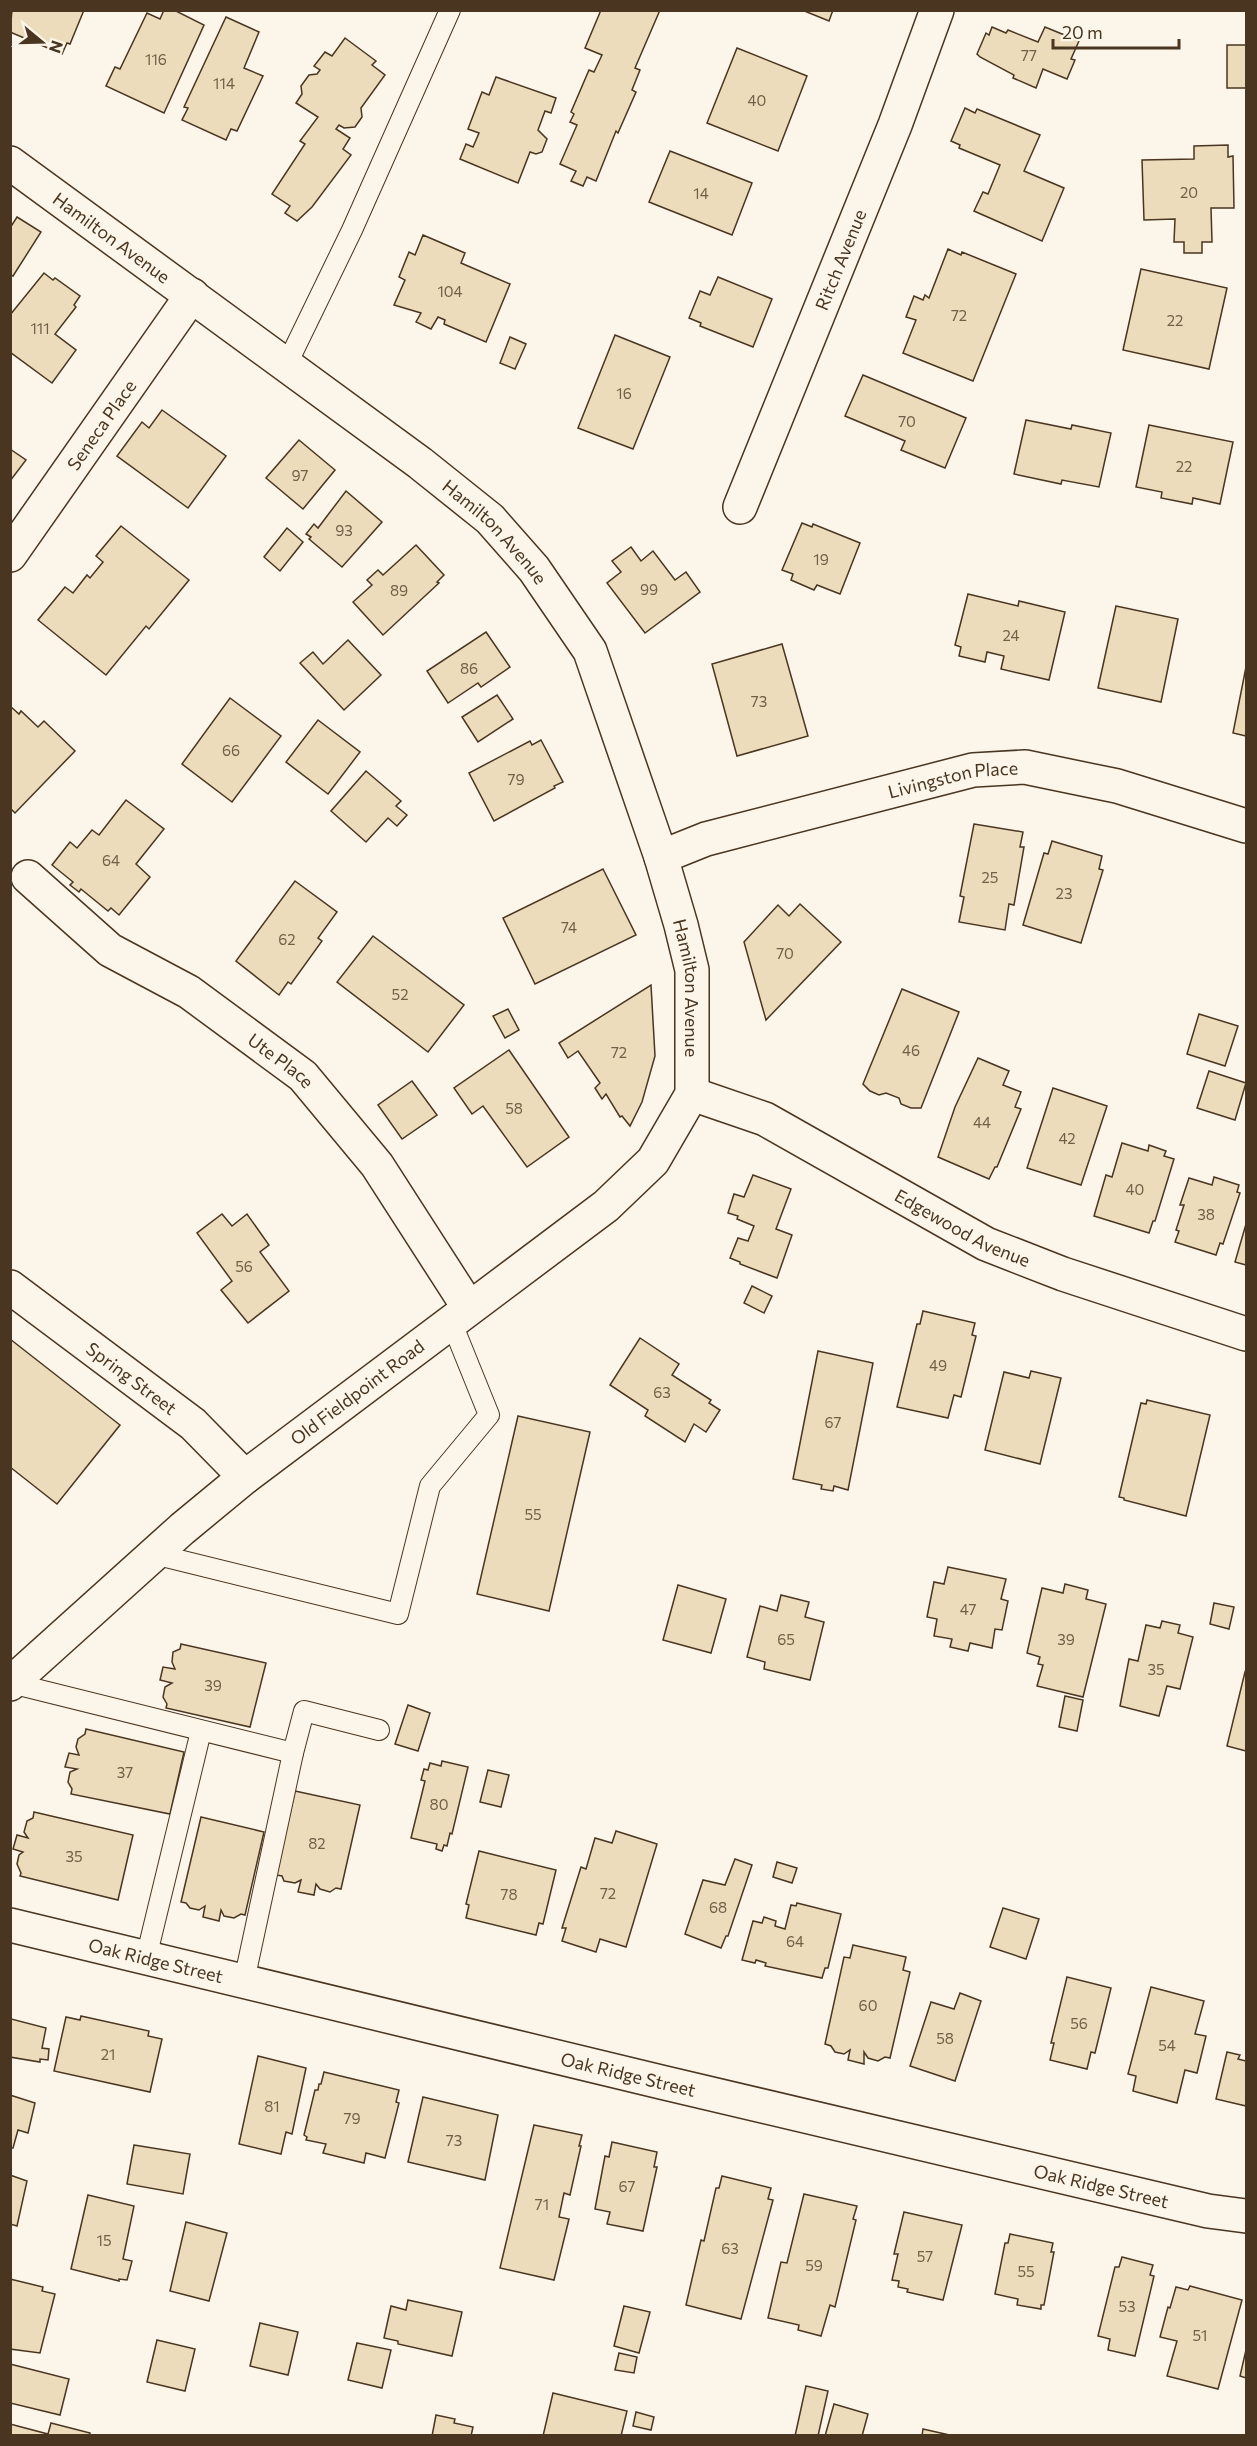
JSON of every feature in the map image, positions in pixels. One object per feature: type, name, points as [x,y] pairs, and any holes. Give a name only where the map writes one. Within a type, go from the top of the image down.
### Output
[{"type":"street","name":"Ritch Avenue","points":[[740,507],[895,125],[937,10]]},
{"type":"street","name":"Hamilton Avenue","points":[[10,163],[420,463],[490,519],[534,569],[590,651],[661,857],[692,970],[692,1094]]},
{"type":"street","name":"Seneca Place","points":[[10,555],[192,296]]},
{"type":"street","name":"Livingston Place","points":[[661,857],[717,836],[974,770],[1005,768],[1025,767],[1117,786],[1246,826]]},
{"type":"street","name":"Ute Place","points":[[28,877],[110,950],[189,992],[303,1076],[377,1165],[460,1314]]},
{"type":"street","name":"Old Fieldpoint Road","points":[[11,1684],[154,1554],[245,1477],[606,1206],[653,1161],[692,1094]]},
{"type":"street","name":"Edgewood Avenue","points":[[692,1094],[765,1119],[986,1244],[1063,1274],[1246,1334]]},
{"type":"street","name":"Spring Street","points":[[10,1287],[193,1424],[245,1477]]},
{"type":"street","name":"Oak Ridge Street","points":[[10,1925],[1127,2192],[1208,2211],[1246,2216]]},
{"type":"lane","points":[[286,366],[352,230],[450,10]]},
{"type":"lane","points":[[154,1554],[398,1614],[430,1486],[489,1414],[460,1314]]},
{"type":"lane","points":[[11,1684],[293,1753]]},
{"type":"lane","points":[[244,1981],[304,1711],[379,1730]]},
{"type":"lane","points":[[146,1958],[201,1731]]},
{"type":"building","points":[[12,10],[84,10],[70,44],[67,43],[62,54],[10,32]]},
{"type":"building","points":[[164,10],[174,10],[204,25],[164,113],[106,86],[115,67],[120,69],[147,13],[160,19]]},
{"type":"building","points":[[601,10],[660,10],[635,68],[640,70],[632,90],[636,92],[618,133],[616,131],[596,181],[587,177],[583,186],[571,181],[576,171],[560,164],[577,125],[570,122],[574,114],[571,112],[589,70],[594,72],[602,55],[585,48]]},
{"type":"building","points":[[802,10],[833,10],[829,21]]},
{"type":"building","points":[[226,17],[259,32],[244,68],[263,76],[237,131],[231,129],[226,140],[182,120],[188,108],[184,107]]},
{"type":"building","points":[[992,27],[1006,33],[1008,30],[1038,42],[1045,27],[1079,41],[1071,59],[1075,60],[1067,79],[1043,69],[1036,88],[1013,78],[1014,75],[980,57],[977,54],[986,33],[989,35]]},
{"type":"building","points":[[345,38],[376,61],[372,65],[385,75],[361,108],[362,117],[355,127],[344,128],[339,125],[336,129],[350,138],[343,149],[351,155],[312,207],[297,221],[285,213],[290,206],[272,194],[305,144],[300,141],[318,117],[296,103],[302,94],[301,86],[309,75],[317,74],[320,70],[314,66],[325,52],[332,56]]},
{"type":"building","points":[[1227,45],[1246,45],[1246,88],[1227,88]]},
{"type":"building","points":[[737,48],[807,76],[778,151],[707,123]]},
{"type":"building","points":[[496,77],[556,98],[551,113],[545,111],[538,130],[547,139],[542,152],[536,154],[530,152],[518,183],[460,159],[466,144],[473,147],[479,133],[468,129],[482,92],[489,95]]},
{"type":"building","points":[[965,108],[975,113],[977,109],[1040,135],[1024,171],[1064,188],[1042,241],[974,211],[983,192],[988,194],[1000,165],[959,148],[960,145],[951,141]]},
{"type":"building","points":[[1228,145],[1228,157],[1233,156],[1234,208],[1211,208],[1212,242],[1202,242],[1202,253],[1184,253],[1184,242],[1174,242],[1175,219],[1144,220],[1142,160],[1194,159],[1194,146]]},
{"type":"building","points":[[670,151],[752,183],[732,235],[649,202]]},
{"type":"building","points":[[17,217],[41,232],[13,276],[10,275],[10,228]]},
{"type":"building","points":[[423,235],[465,253],[461,263],[510,284],[486,342],[444,324],[445,320],[438,317],[431,329],[416,322],[421,313],[394,305],[405,280],[399,277],[409,252],[415,255]]},
{"type":"building","points":[[948,249],[961,255],[962,252],[1016,274],[973,381],[903,353],[916,320],[906,317],[914,296],[923,300],[925,295],[929,298]]},
{"type":"building","points":[[1141,269],[1227,288],[1209,369],[1123,350]]},
{"type":"building","points":[[44,273],[80,296],[74,305],[76,307],[55,334],[76,350],[52,383],[10,352],[10,315]]},
{"type":"building","points":[[718,277],[772,299],[753,347],[700,326],[701,323],[689,318],[700,291],[710,295]]},
{"type":"building","points":[[615,335],[670,357],[633,449],[578,428]]},
{"type":"building","points":[[510,337],[526,344],[515,369],[500,363]]},
{"type":"building","points":[[863,375],[966,418],[945,468],[901,450],[905,441],[845,416]]},
{"type":"building","points":[[162,410],[226,456],[188,508],[117,456],[142,422],[149,428]]},
{"type":"building","points":[[1026,420],[1071,429],[1072,425],[1111,433],[1099,487],[1062,480],[1061,484],[1014,474]]},
{"type":"building","points":[[1149,425],[1233,442],[1220,504],[1193,498],[1192,504],[1161,498],[1162,492],[1136,487]]},
{"type":"building","points":[[299,440],[335,470],[303,509],[266,478]]},
{"type":"building","points":[[10,449],[26,460],[10,481]]},
{"type":"building","points":[[346,491],[382,522],[342,567],[306,534],[314,524],[318,528]]},
{"type":"building","points":[[802,523],[812,527],[813,524],[860,543],[840,594],[817,585],[814,590],[791,580],[793,574],[782,570]]},
{"type":"building","points":[[121,526],[189,580],[149,629],[146,626],[106,675],[38,620],[65,587],[73,593],[87,575],[90,578],[103,562],[96,556]]},
{"type":"building","points":[[287,528],[303,542],[280,571],[264,557]]},
{"type":"building","points":[[416,545],[444,575],[437,582],[439,583],[383,635],[353,602],[372,585],[367,580],[378,570],[383,575]]},
{"type":"building","points":[[631,547],[641,561],[653,551],[675,580],[686,572],[700,592],[645,633],[607,583],[621,572],[612,561]]},
{"type":"building","points":[[968,594],[1018,606],[1019,601],[1065,612],[1049,680],[1001,669],[1004,656],[987,652],[985,662],[959,656],[961,647],[955,645]]},
{"type":"building","points":[[1116,606],[1178,619],[1161,702],[1098,688]]},
{"type":"building","points":[[486,632],[510,667],[481,687],[478,683],[448,703],[427,671]]},
{"type":"building","points":[[348,640],[381,675],[344,710],[300,663],[313,652],[323,664]]},
{"type":"building","points":[[782,644],[808,736],[737,756],[712,664]]},
{"type":"building","points":[[1246,667],[1246,736],[1233,733]]},
{"type":"building","points":[[497,695],[513,719],[478,742],[462,717]]},
{"type":"building","points":[[230,698],[281,736],[232,802],[182,764]]},
{"type":"building","points":[[10,706],[19,714],[21,711],[38,727],[44,721],[75,751],[15,813],[10,808]]},
{"type":"building","points":[[318,720],[360,752],[328,794],[286,762]]},
{"type":"building","points":[[541,740],[563,782],[494,821],[469,773],[530,741],[532,745]]},
{"type":"building","points":[[366,771],[401,801],[396,806],[407,815],[397,826],[388,818],[366,842],[331,811]]},
{"type":"building","points":[[126,800],[164,829],[136,864],[150,877],[119,915],[111,908],[108,911],[81,889],[79,892],[70,885],[73,882],[52,865],[70,842],[77,848],[92,830],[99,835]]},
{"type":"building","points":[[974,824],[1023,832],[1020,847],[1024,847],[1014,905],[1009,904],[1005,930],[959,922],[964,897],[960,896]]},
{"type":"building","points":[[1052,841],[1102,856],[1099,869],[1103,870],[1081,943],[1023,925],[1044,853],[1048,854]]},
{"type":"building","points":[[603,869],[636,935],[535,984],[503,918]]},
{"type":"building","points":[[295,881],[337,912],[318,938],[322,941],[291,984],[288,982],[279,995],[236,961]]},
{"type":"building","points":[[800,904],[841,942],[766,1020],[744,942],[778,905],[789,916]]},
{"type":"building","points":[[373,936],[464,1005],[428,1052],[337,982]]},
{"type":"building","points":[[651,985],[655,1056],[642,1102],[630,1126],[622,1116],[620,1117],[606,1094],[602,1099],[595,1088],[600,1083],[578,1051],[568,1058],[559,1043]]},
{"type":"building","points":[[902,989],[959,1012],[921,1108],[911,1108],[901,1104],[899,1098],[886,1093],[879,1095],[870,1091],[863,1084]]},
{"type":"building","points":[[508,1009],[519,1030],[505,1038],[493,1016]]},
{"type":"building","points":[[1199,1014],[1238,1026],[1225,1066],[1187,1054]]},
{"type":"building","points":[[509,1050],[569,1137],[527,1167],[483,1106],[472,1114],[454,1088]]},
{"type":"building","points":[[978,1058],[1009,1071],[1003,1085],[1021,1092],[1015,1107],[1021,1109],[997,1167],[989,1179],[938,1157],[955,1107]]},
{"type":"building","points":[[1209,1071],[1246,1083],[1235,1120],[1197,1108]]},
{"type":"building","points":[[412,1081],[437,1115],[402,1139],[378,1105]]},
{"type":"building","points":[[1053,1088],[1107,1106],[1081,1185],[1027,1168]]},
{"type":"building","points":[[1122,1143],[1148,1151],[1149,1145],[1166,1151],[1164,1156],[1174,1159],[1155,1221],[1149,1233],[1094,1216],[1106,1175],[1112,1177]]},
{"type":"building","points":[[753,1175],[791,1189],[776,1229],[792,1235],[777,1278],[730,1258],[738,1238],[748,1241],[754,1226],[728,1213],[734,1194],[744,1197]]},
{"type":"building","points":[[1214,1177],[1239,1185],[1237,1192],[1240,1193],[1223,1244],[1220,1243],[1216,1255],[1175,1242],[1179,1231],[1176,1230],[1184,1205],[1180,1205],[1189,1178],[1212,1185]]},
{"type":"building","points":[[222,1214],[232,1226],[247,1214],[269,1245],[260,1252],[289,1291],[248,1323],[221,1290],[232,1281],[197,1233]]},
{"type":"building","points":[[1246,1224],[1246,1265],[1235,1262]]},
{"type":"building","points":[[752,1286],[772,1296],[764,1313],[744,1303]]},
{"type":"building","points":[[923,1311],[975,1323],[972,1335],[976,1336],[961,1397],[954,1395],[948,1418],[897,1407],[917,1324],[920,1324]]},
{"type":"building","points":[[640,1338],[679,1364],[672,1375],[711,1400],[709,1403],[720,1410],[706,1432],[694,1424],[685,1442],[645,1416],[648,1410],[610,1385]]},
{"type":"building","points":[[10,1339],[120,1425],[57,1504],[10,1467]]},
{"type":"building","points":[[818,1351],[873,1363],[848,1490],[834,1486],[833,1491],[821,1489],[822,1485],[793,1479]]},
{"type":"building","points":[[1031,1371],[1061,1378],[1040,1464],[985,1450],[1004,1372],[1029,1378]]},
{"type":"building","points":[[1147,1400],[1210,1415],[1186,1516],[1119,1497],[1141,1403],[1146,1404]]},
{"type":"building","points":[[518,1416],[590,1432],[549,1611],[477,1594]]},
{"type":"building","points":[[948,1567],[1006,1579],[1001,1599],[1008,1601],[1002,1630],[995,1629],[992,1648],[970,1643],[968,1651],[950,1647],[952,1639],[934,1636],[937,1619],[927,1617],[934,1582],[944,1584]]},
{"type":"building","points":[[1065,1584],[1088,1590],[1086,1599],[1106,1604],[1083,1697],[1037,1686],[1043,1665],[1038,1664],[1040,1657],[1027,1653],[1042,1588],[1063,1593]]},
{"type":"building","points":[[678,1585],[726,1599],[711,1653],[663,1640]]},
{"type":"building","points":[[781,1595],[809,1602],[805,1617],[824,1622],[810,1680],[764,1669],[765,1662],[747,1657],[760,1606],[777,1611]]},
{"type":"building","points":[[1214,1603],[1234,1607],[1229,1629],[1210,1624]]},
{"type":"building","points":[[1162,1621],[1180,1625],[1178,1633],[1193,1637],[1180,1689],[1167,1686],[1159,1716],[1120,1706],[1129,1659],[1138,1661],[1146,1625],[1160,1628]]},
{"type":"building","points":[[181,1644],[266,1663],[250,1727],[166,1708],[167,1704],[163,1697],[165,1687],[172,1683],[160,1680],[163,1667],[175,1669],[172,1662],[173,1652],[180,1649]]},
{"type":"building","points":[[1246,1673],[1246,1751],[1227,1746]]},
{"type":"building","points":[[1065,1696],[1083,1700],[1077,1731],[1059,1727]]},
{"type":"building","points":[[408,1705],[430,1713],[418,1751],[395,1744]]},
{"type":"building","points":[[86,1729],[184,1752],[170,1814],[71,1794],[72,1789],[68,1782],[70,1772],[77,1769],[65,1767],[69,1753],[79,1755],[76,1747],[78,1739],[85,1734]]},
{"type":"building","points":[[442,1761],[468,1767],[452,1834],[450,1833],[447,1846],[444,1845],[442,1851],[436,1849],[437,1844],[411,1838],[425,1781],[421,1780],[424,1769],[428,1770],[430,1763],[441,1766]]},
{"type":"building","points":[[488,1770],[509,1775],[501,1807],[480,1802]]},
{"type":"building","points":[[295,1791],[360,1805],[341,1889],[336,1888],[330,1892],[320,1889],[316,1884],[314,1895],[298,1892],[301,1880],[295,1883],[284,1881],[282,1876],[276,1875]]},
{"type":"building","points":[[34,1812],[133,1835],[118,1900],[20,1876],[17,1864],[19,1855],[23,1852],[13,1849],[17,1835],[28,1838],[24,1832],[27,1821],[33,1818]]},
{"type":"building","points":[[201,1817],[264,1832],[245,1915],[241,1914],[234,1918],[224,1916],[221,1910],[219,1921],[203,1917],[205,1906],[199,1910],[190,1908],[186,1903],[181,1902]]},
{"type":"building","points":[[616,1831],[657,1844],[626,1947],[600,1939],[596,1952],[562,1941],[566,1928],[562,1928],[581,1867],[586,1869],[595,1838],[612,1843]]},
{"type":"building","points":[[479,1851],[556,1870],[543,1924],[539,1923],[536,1935],[466,1918],[469,1905],[466,1904]]},
{"type":"building","points":[[735,1859],[752,1865],[728,1936],[721,1948],[685,1934],[703,1880],[725,1885]]},
{"type":"building","points":[[777,1862],[797,1868],[792,1883],[773,1877]]},
{"type":"building","points":[[797,1903],[841,1914],[828,1968],[825,1968],[822,1978],[765,1966],[766,1963],[756,1960],[755,1963],[742,1960],[753,1921],[762,1923],[764,1917],[776,1921],[775,1926],[785,1929],[791,1905],[796,1906]]},
{"type":"building","points":[[1003,1908],[1039,1919],[1026,1959],[990,1947]]},
{"type":"building","points":[[853,1945],[906,1957],[903,1970],[910,1972],[890,2058],[885,2057],[878,2061],[868,2058],[864,2052],[864,2064],[848,2060],[850,2050],[844,2054],[835,2052],[831,2046],[825,2044],[844,1957],[850,1958]]},
{"type":"building","points":[[1067,1977],[1111,1988],[1095,2053],[1091,2052],[1087,2069],[1050,2060],[1054,2043],[1051,2043]]},
{"type":"building","points":[[1151,1987],[1204,2001],[1195,2034],[1206,2036],[1197,2073],[1185,2070],[1177,2103],[1133,2091],[1136,2076],[1128,2074]]},
{"type":"building","points":[[960,1993],[981,2001],[955,2081],[910,2066],[931,2002],[954,2009]]},
{"type":"building","points":[[10,2011],[11,2019],[46,2028],[42,2048],[49,2049],[48,2060],[40,2059],[40,2062],[10,2057]]},
{"type":"building","points":[[81,2016],[149,2031],[148,2036],[162,2039],[150,2092],[54,2071],[66,2017],[80,2020]]},
{"type":"building","points":[[1227,2052],[1240,2055],[1238,2059],[1246,2061],[1246,2106],[1216,2099]]},
{"type":"building","points":[[258,2056],[306,2068],[292,2134],[286,2132],[281,2154],[239,2144]]},
{"type":"building","points":[[324,2072],[399,2090],[396,2102],[399,2103],[385,2158],[366,2153],[364,2163],[323,2153],[326,2144],[306,2140],[307,2137],[304,2135],[315,2090],[318,2090],[321,2084]]},
{"type":"building","points":[[10,2095],[35,2103],[28,2133],[18,2130],[13,2148],[10,2148]]},
{"type":"building","points":[[423,2097],[498,2115],[485,2180],[408,2162]]},
{"type":"building","points":[[534,2125],[582,2135],[570,2195],[564,2193],[559,2217],[569,2219],[554,2280],[500,2268]]},
{"type":"building","points":[[612,2142],[657,2152],[654,2167],[657,2167],[643,2231],[607,2224],[610,2212],[595,2209],[605,2156],[609,2157]]},
{"type":"building","points":[[134,2145],[190,2154],[183,2194],[127,2184]]},
{"type":"building","points":[[10,2175],[27,2181],[17,2226],[10,2224]]},
{"type":"building","points":[[722,2176],[771,2188],[768,2199],[773,2200],[741,2319],[686,2305],[701,2240],[704,2241],[716,2188],[719,2188]]},
{"type":"building","points":[[804,2194],[857,2206],[853,2219],[856,2220],[835,2307],[830,2305],[821,2336],[798,2330],[799,2325],[768,2318],[781,2262],[787,2263]]},
{"type":"building","points":[[88,2195],[134,2206],[123,2259],[132,2261],[127,2280],[119,2279],[119,2281],[71,2269]]},
{"type":"building","points":[[904,2212],[962,2225],[943,2300],[907,2292],[908,2289],[898,2287],[899,2281],[892,2280],[898,2254],[894,2254]]},
{"type":"building","points":[[186,2222],[227,2233],[209,2301],[170,2291]]},
{"type":"building","points":[[1010,2234],[1053,2243],[1051,2252],[1054,2252],[1044,2305],[1041,2305],[1041,2309],[1017,2305],[1018,2299],[995,2294],[1005,2243],[1008,2243]]},
{"type":"building","points":[[1122,2257],[1153,2265],[1150,2275],[1154,2276],[1135,2356],[1108,2350],[1110,2339],[1098,2336],[1115,2267],[1119,2267]]},
{"type":"building","points":[[10,2279],[43,2287],[42,2291],[55,2294],[40,2353],[10,2349]]},
{"type":"building","points":[[1190,2286],[1242,2300],[1218,2389],[1167,2376],[1177,2341],[1160,2337],[1176,2287],[1188,2290]]},
{"type":"building","points":[[408,2300],[462,2312],[452,2356],[398,2344],[398,2341],[384,2338],[391,2306],[406,2310]]},
{"type":"building","points":[[624,2306],[650,2312],[639,2353],[614,2346]]},
{"type":"building","points":[[260,2323],[298,2332],[288,2375],[250,2366]]},
{"type":"building","points":[[157,2340],[195,2349],[185,2391],[147,2382]]},
{"type":"building","points":[[357,2343],[391,2350],[382,2388],[348,2380]]},
{"type":"building","points":[[1246,2350],[1246,2378],[1240,2376]]},
{"type":"building","points":[[619,2353],[637,2357],[634,2373],[615,2370]]},
{"type":"building","points":[[10,2364],[69,2379],[60,2415],[10,2403]]},
{"type":"building","points":[[806,2386],[828,2391],[818,2436],[795,2436]]},
{"type":"building","points":[[553,2393],[627,2411],[621,2436],[543,2436]]},
{"type":"building","points":[[834,2404],[868,2414],[862,2436],[825,2436]]},
{"type":"building","points":[[636,2412],[654,2417],[651,2430],[633,2426]]},
{"type":"building","points":[[436,2415],[455,2419],[454,2423],[473,2427],[471,2436],[432,2436]]},
{"type":"building","points":[[51,2423],[90,2433],[89,2436],[10,2436],[10,2424],[48,2434]]},
{"type":"building","points":[[923,2429],[954,2436],[922,2436]]}]
